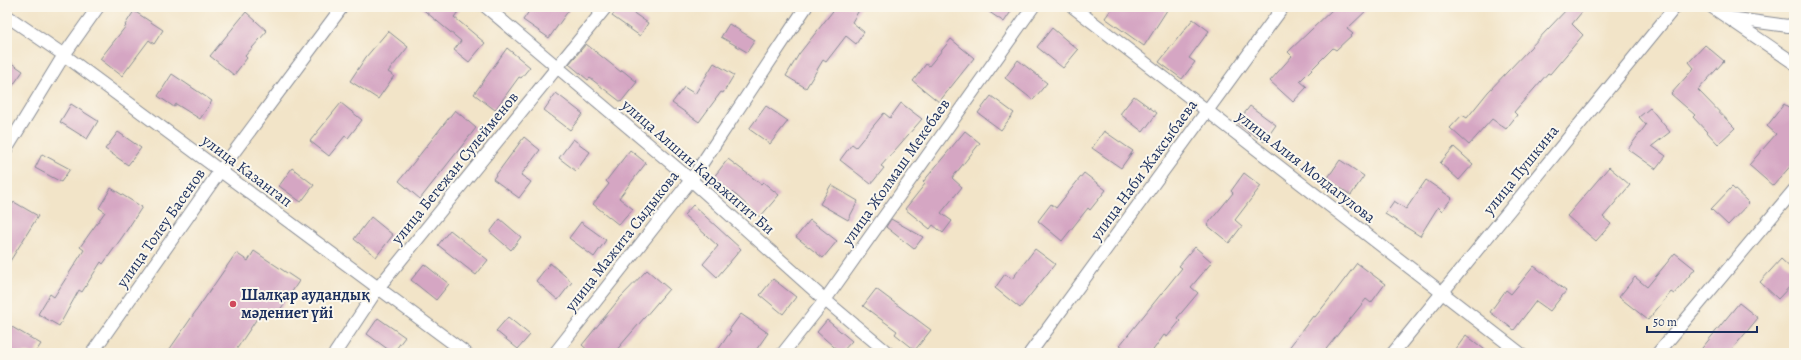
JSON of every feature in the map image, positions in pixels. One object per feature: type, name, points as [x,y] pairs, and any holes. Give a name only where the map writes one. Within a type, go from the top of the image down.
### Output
[{"type":"street","points":[[7,148],[64,55],[98,7]]},
{"type":"street","name":"улица Толеу Басенов","points":[[92,353],[220,171],[342,7]]},
{"type":"street","name":"улица Алшин Каражигит Би","points":[[486,7],[691,180],[825,300],[888,353]]},
{"type":"street","name":"улица Бегежан Сулейменов","points":[[335,353],[378,288],[606,7]]},
{"type":"street","name":"улица Мажита Сыдыкова","points":[[555,353],[691,180],[806,7]]},
{"type":"street","name":"улица Жолмаш Мекебаев","points":[[783,353],[825,300],[1033,7]]},
{"type":"street","name":"улица Алия Молдагулова","points":[[1073,7],[1520,353]]},
{"type":"street","name":"улица Наби Жаксыбаева","points":[[1030,353],[1284,7]]},
{"type":"street","name":"улица Пушкина","points":[[1393,353],[1675,7]]},
{"type":"street","points":[[1712,7],[1794,63]]},
{"type":"street","name":"улица Казангап","points":[[7,16],[64,55],[466,353]]},
{"type":"street","points":[[1726,18],[1788,26],[1794,24]]},
{"type":"street","points":[[1658,353],[1794,190]]},
{"type":"building","points":[[420,7],[462,7],[454,17],[485,43],[469,62],[454,50],[461,41]]},
{"type":"building","points":[[532,7],[571,7],[549,38],[523,20]]},
{"type":"building","points":[[618,7],[625,7],[648,23],[640,36],[612,16]]},
{"type":"building","points":[[836,7],[861,7],[852,22],[864,32],[856,44],[846,36],[826,62],[823,60],[806,88],[786,76],[799,54]]},
{"type":"building","points":[[982,7],[1014,7],[1004,22]]},
{"type":"building","points":[[1113,7],[1169,7],[1144,46],[1105,18]]},
{"type":"building","points":[[1335,7],[1370,7],[1347,29],[1353,34],[1336,50],[1333,48],[1300,81],[1307,87],[1293,102],[1270,81],[1292,56],[1288,52]]},
{"type":"building","points":[[1569,7],[1586,7],[1572,24],[1583,35],[1550,74],[1548,73],[1514,112],[1517,115],[1506,129],[1492,119],[1469,145],[1450,128],[1462,115],[1467,118],[1488,92]]},
{"type":"building","points":[[134,11],[163,30],[154,44],[149,40],[122,76],[100,59],[126,26],[125,25]]},
{"type":"building","points":[[246,12],[267,31],[245,56],[247,58],[234,75],[210,56]]},
{"type":"building","points":[[1193,19],[1209,31],[1189,58],[1195,62],[1182,79],[1159,62]]},
{"type":"building","points":[[729,24],[755,40],[747,52],[721,37]]},
{"type":"building","points":[[1052,28],[1078,50],[1063,68],[1037,47]]},
{"type":"building","points":[[388,31],[408,47],[388,72],[394,76],[378,99],[350,81],[366,57]]},
{"type":"building","points":[[951,39],[974,58],[939,102],[913,81],[926,64],[929,66]]},
{"type":"building","points":[[586,44],[621,72],[622,70],[637,82],[621,102],[590,78],[588,80],[569,64]]},
{"type":"building","points":[[1705,45],[1724,61],[1698,90],[1735,128],[1718,144],[1693,117],[1695,115],[1671,94],[1694,68],[1689,62]]},
{"type":"building","points":[[507,48],[530,67],[521,78],[519,77],[495,110],[474,94]]},
{"type":"building","points":[[7,60],[23,71],[7,94]]},
{"type":"building","points":[[1018,60],[1047,83],[1033,100],[1005,78]]},
{"type":"building","points":[[714,63],[734,75],[723,93],[721,92],[699,122],[672,103],[684,87],[695,94]]},
{"type":"building","points":[[172,74],[212,101],[200,119],[176,104],[174,107],[158,96]]},
{"type":"building","points":[[556,93],[583,114],[570,130],[544,110]]},
{"type":"building","points":[[991,96],[1014,113],[1001,130],[978,113]]},
{"type":"building","points":[[1134,96],[1157,113],[1143,132],[1120,114]]},
{"type":"building","points":[[341,103],[362,120],[348,138],[345,136],[329,156],[310,141]]},
{"type":"building","points":[[901,103],[922,119],[881,166],[884,168],[871,184],[840,160],[852,144],[856,147],[884,113],[890,118]]},
{"type":"building","points":[[71,104],[98,121],[87,139],[60,122]]},
{"type":"building","points":[[1784,104],[1794,111],[1794,162],[1773,186],[1749,165],[1776,134],[1767,126]]},
{"type":"building","points":[[766,106],[788,121],[770,144],[749,129]]},
{"type":"building","points":[[1250,106],[1276,125],[1264,142],[1237,123]]},
{"type":"building","points":[[1650,108],[1670,132],[1652,146],[1666,156],[1656,169],[1628,149],[1646,125],[1639,117]]},
{"type":"building","points":[[455,110],[476,128],[420,199],[399,181]]},
{"type":"building","points":[[965,131],[980,143],[952,178],[962,187],[941,213],[952,221],[943,233],[933,225],[930,229],[905,209],[925,184],[923,182]]},
{"type":"building","points":[[1104,131],[1133,151],[1121,168],[1092,148]]},
{"type":"building","points":[[118,132],[141,148],[128,165],[105,149]]},
{"type":"building","points":[[524,137],[540,150],[521,175],[531,182],[519,198],[493,179]]},
{"type":"building","points":[[573,139],[590,152],[576,171],[559,158]]},
{"type":"building","points":[[1454,147],[1473,164],[1459,180],[1440,163]]},
{"type":"building","points":[[630,150],[646,163],[619,198],[633,209],[619,225],[593,204],[609,184],[606,181]]},
{"type":"building","points":[[42,154],[70,169],[61,182],[35,168]]},
{"type":"building","points":[[728,159],[761,184],[763,182],[779,195],[760,217],[737,196],[713,178]]},
{"type":"building","points":[[1340,160],[1364,176],[1351,195],[1327,179]]},
{"type":"building","points":[[1609,167],[1630,185],[1603,217],[1611,224],[1596,241],[1567,216]]},
{"type":"building","points":[[292,168],[314,185],[301,202],[279,186]]},
{"type":"building","points":[[1084,173],[1106,190],[1090,210],[1088,208],[1062,241],[1038,221],[1051,204],[1056,208]]},
{"type":"building","points":[[1244,173],[1261,186],[1235,220],[1242,226],[1229,243],[1207,225],[1233,193],[1231,191]]},
{"type":"building","points":[[1426,180],[1452,198],[1442,211],[1438,207],[1420,236],[1385,214],[1394,201],[1406,209]]},
{"type":"building","points":[[831,185],[858,201],[848,220],[820,204]]},
{"type":"building","points":[[1732,187],[1749,203],[1728,225],[1711,209]]},
{"type":"building","points":[[111,188],[142,207],[103,264],[101,262],[82,292],[79,290],[59,326],[38,314],[50,294],[54,297],[84,250],[80,247],[105,212],[99,208]]},
{"type":"building","points":[[14,202],[38,216],[7,266],[7,213]]},
{"type":"building","points":[[693,205],[741,249],[717,277],[703,264],[718,246],[684,215]]},
{"type":"building","points":[[371,217],[393,235],[376,257],[354,239]]},
{"type":"building","points":[[500,219],[521,237],[511,250],[490,232]]},
{"type":"building","points":[[891,219],[923,237],[914,249],[886,227]]},
{"type":"building","points":[[810,220],[837,241],[823,258],[796,237]]},
{"type":"building","points":[[581,222],[606,240],[594,257],[569,238]]},
{"type":"building","points":[[450,230],[488,260],[476,275],[438,245]]},
{"type":"building","points":[[1195,247],[1212,262],[1191,287],[1198,293],[1177,318],[1180,321],[1167,337],[1164,335],[1151,353],[1131,353],[1120,345],[1182,268],[1179,266]]},
{"type":"building","points":[[1035,249],[1055,264],[1020,308],[995,288],[1005,274],[1012,279]]},
{"type":"building","points":[[254,251],[299,281],[276,316],[264,308],[234,353],[167,353],[236,253],[248,261]]},
{"type":"building","points":[[1675,253],[1695,269],[1674,294],[1671,292],[1648,320],[1619,297],[1635,277],[1647,287]]},
{"type":"building","points":[[1781,259],[1794,271],[1794,282],[1778,299],[1760,282]]},
{"type":"building","points":[[550,263],[572,282],[558,300],[536,281]]},
{"type":"building","points":[[1357,263],[1385,284],[1371,303],[1366,299],[1323,353],[1285,353],[1313,316],[1315,317]]},
{"type":"building","points":[[424,264],[449,284],[436,300],[411,280]]},
{"type":"building","points":[[1534,266],[1566,291],[1550,311],[1536,301],[1514,330],[1490,312],[1506,290],[1511,294]]},
{"type":"building","points":[[647,270],[669,289],[614,353],[591,353],[582,345],[620,298]]},
{"type":"building","points":[[773,279],[796,297],[783,314],[760,295]]},
{"type":"building","points":[[876,289],[931,330],[915,350],[895,334],[897,331],[863,306]]},
{"type":"building","points":[[1739,303],[1758,318],[1729,353],[1698,353]]},
{"type":"building","points":[[741,314],[768,333],[754,353],[716,353],[731,331],[729,330]]},
{"type":"building","points":[[508,317],[530,335],[518,349],[496,331]]},
{"type":"building","points":[[378,318],[405,337],[393,353],[367,334]]},
{"type":"building","points":[[827,320],[852,341],[841,353],[817,332]]},
{"type":"building","points":[[12,327],[41,344],[35,353],[15,353],[7,348],[7,335]]},
{"type":"building","points":[[1466,335],[1489,353],[1453,353]]},
{"type":"place","name":"Шалқар аудандық мәдениет үйі","points":[[233,304]]}]
